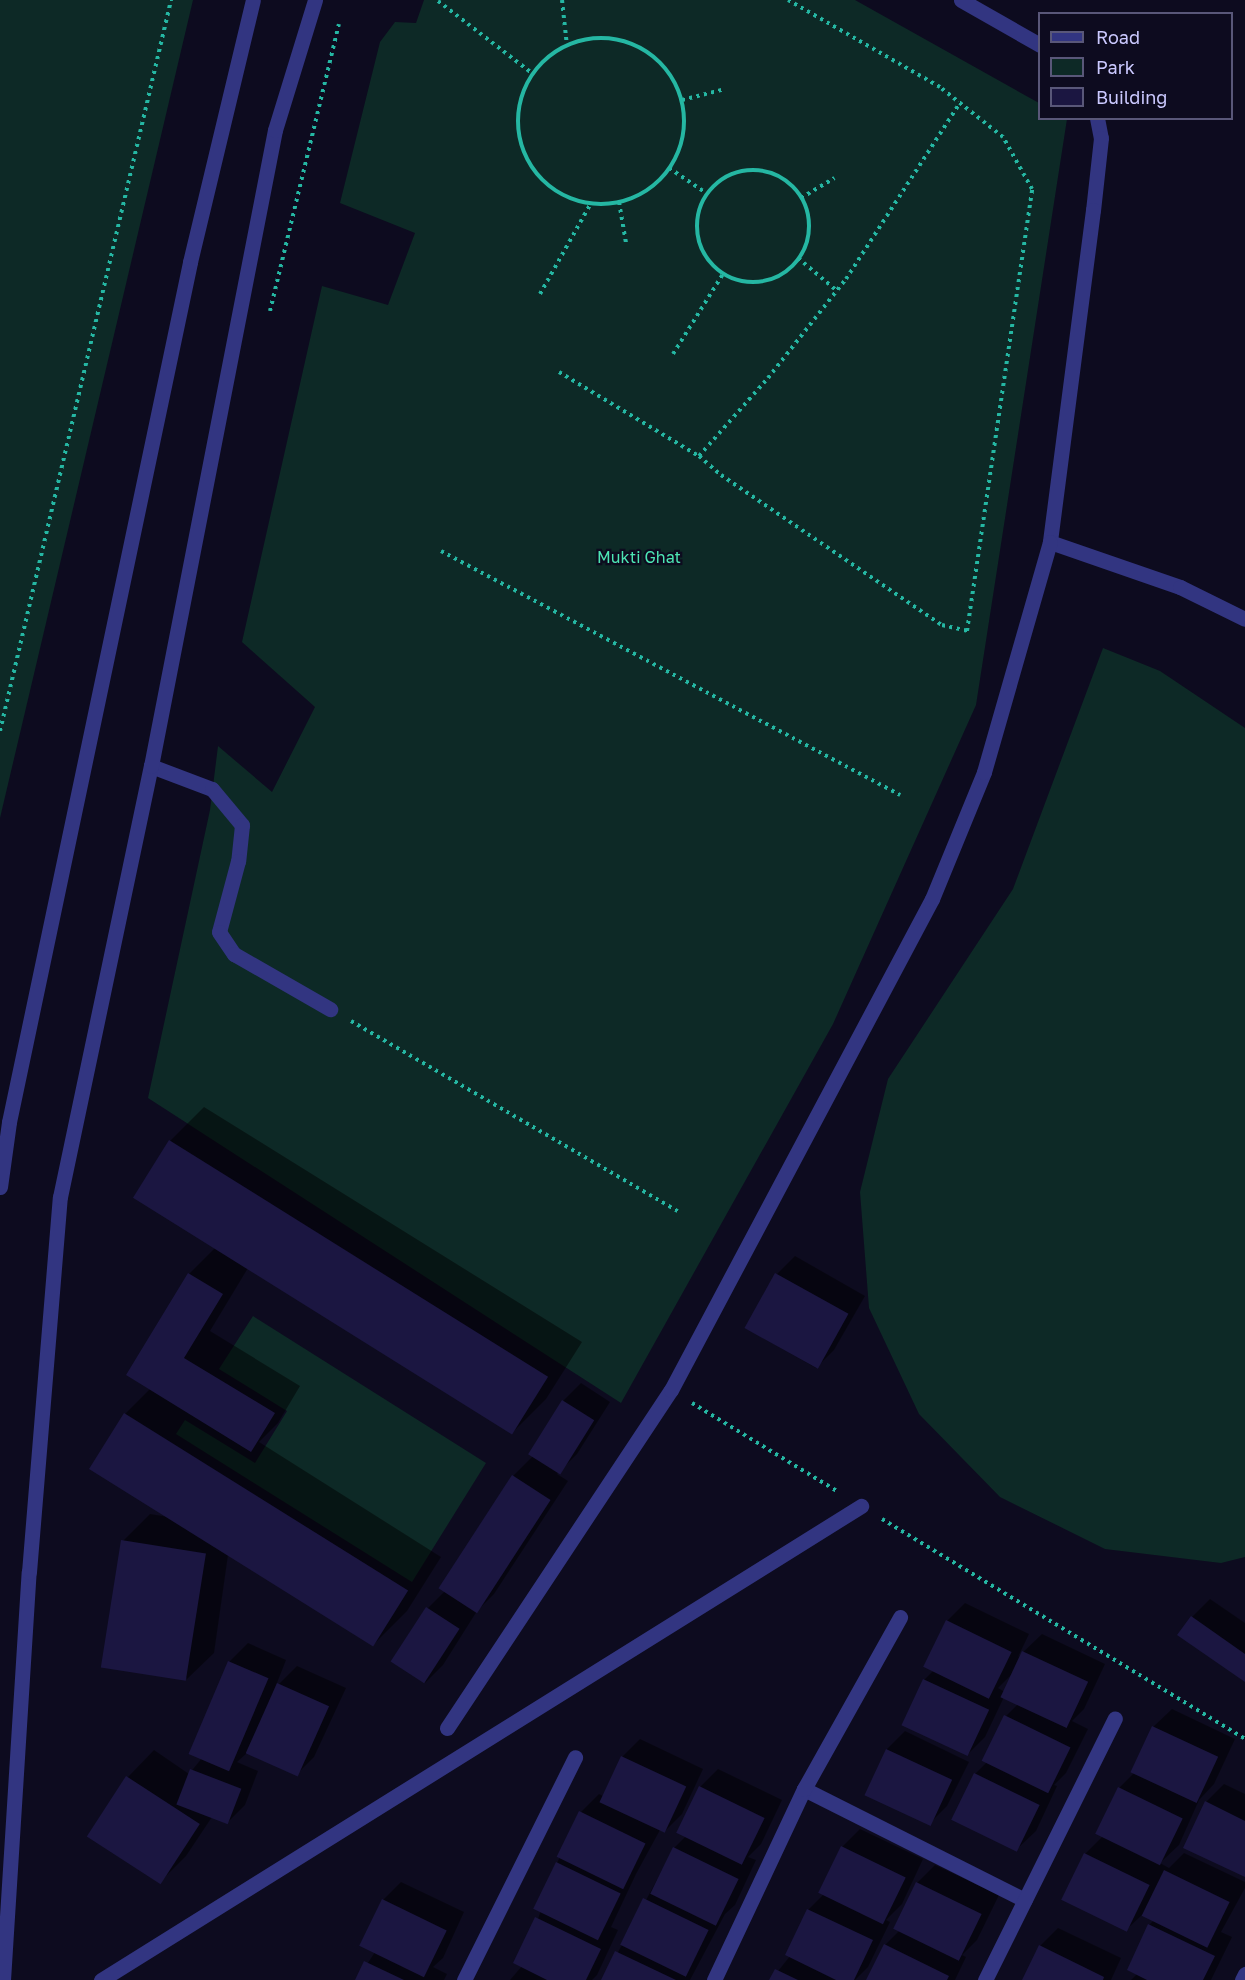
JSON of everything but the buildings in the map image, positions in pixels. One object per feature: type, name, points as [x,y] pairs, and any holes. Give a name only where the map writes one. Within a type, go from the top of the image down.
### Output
[{"type":"street","points":[[0,1187],[9,1122],[190,262],[253,0]]},
{"type":"street","points":[[3,1980],[29,1572],[60,1197],[151,766],[275,130],[315,0]]},
{"type":"street","points":[[960,0],[1038,44]]},
{"type":"street","points":[[447,1728],[671,1390],[933,899],[984,772],[1050,542],[1093,210],[1101,138],[1097,120]]},
{"type":"street","points":[[1050,542],[1180,587],[1245,619]]},
{"type":"street","points":[[151,766],[212,789],[242,825],[238,861],[219,932],[234,954],[330,1009]]},
{"type":"street","points":[[101,1980],[861,1506]]},
{"type":"street","points":[[714,1980],[804,1789],[900,1617]]},
{"type":"street","points":[[985,1980],[1115,1718]]},
{"type":"street","points":[[464,1980],[575,1757]]},
{"type":"street","points":[[804,1789],[1025,1900]]},
{"type":"street","points":[[1242,1980],[1245,1974]]},
{"type":"path","points":[[0,731],[171,0]]},
{"type":"path","points":[[430,0],[438,1],[532,73]]},
{"type":"path","points":[[562,0],[567,46]]},
{"type":"path","points":[[559,372],[699,456],[721,475],[942,624],[967,631],[1032,189],[1003,137],[940,87],[788,0]]},
{"type":"path","points":[[269,314],[341,14]]},
{"type":"path","points":[[604,38],[630,42],[654,56],[672,76],[682,100],[685,127],[679,153],[669,168],[644,193],[619,202],[591,203],[564,195],[541,178],[525,154],[518,127],[520,99],[532,73],[552,53],[567,46],[578,40],[604,38]]},
{"type":"path","points":[[682,100],[725,89]]},
{"type":"path","points":[[699,456],[768,378],[836,290],[960,103]]},
{"type":"path","points":[[669,168],[706,194]]},
{"type":"path","points":[[755,170],[781,179],[801,198],[808,216],[808,234],[798,258],[777,277],[759,282],[740,281],[723,274],[710,262],[696,228],[706,194],[720,180],[737,172],[755,170]]},
{"type":"path","points":[[801,198],[834,178]]},
{"type":"path","points":[[619,202],[627,243]]},
{"type":"path","points":[[540,294],[591,203]]},
{"type":"path","points":[[798,258],[836,290]]},
{"type":"path","points":[[673,354],[723,274]]},
{"type":"path","points":[[441,550],[900,795]]},
{"type":"path","points":[[330,1009],[678,1211]]},
{"type":"path","points":[[671,1390],[1245,1739]]},
{"type":"green space","points":[[0,0],[193,0],[0,818]]},
{"type":"green space","name":"Mukti Ghat","points":[[424,0],[855,0],[1038,102],[1038,120],[1067,120],[976,705],[833,1024],[621,1403],[148,1098],[210,810],[218,746],[272,792],[315,707],[242,642],[322,286],[388,305],[415,233],[340,203],[380,42],[395,22],[416,23]]},
{"type":"green space","points":[[1103,648],[1160,671],[1245,728],[1245,1557],[1221,1563],[1105,1549],[1000,1497],[919,1414],[869,1308],[860,1192],[888,1079],[1013,889]]},
{"type":"green space","points":[[253,1316],[486,1463],[412,1582],[176,1434],[185,1420],[255,1463],[287,1411],[219,1369]]}]
